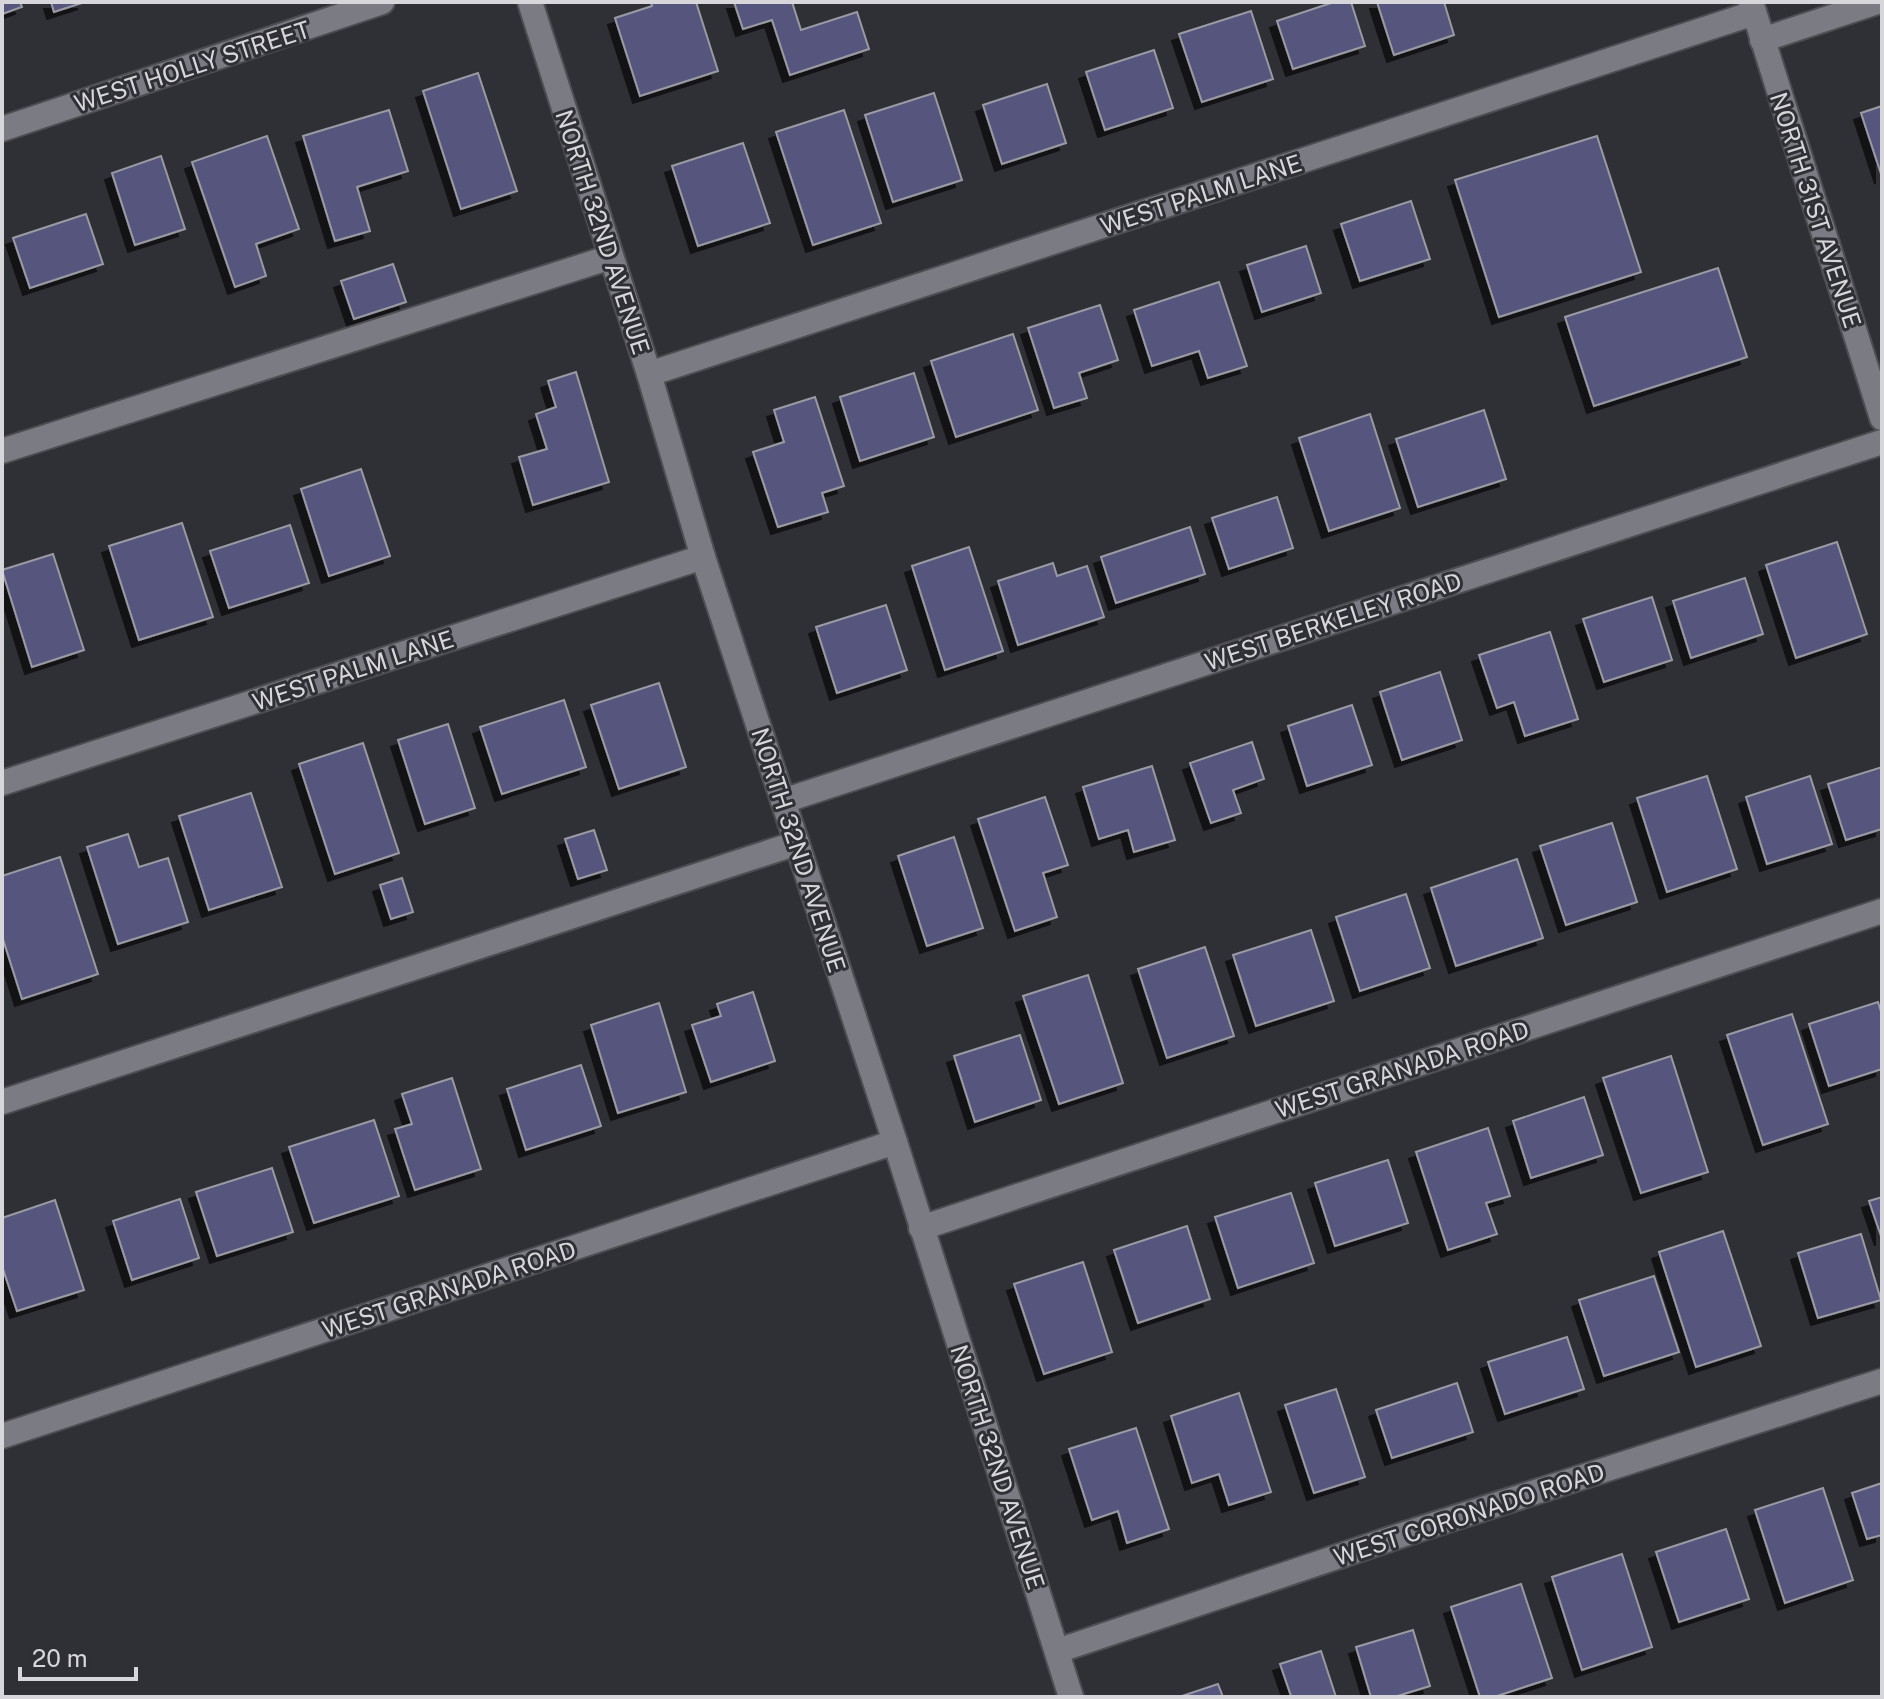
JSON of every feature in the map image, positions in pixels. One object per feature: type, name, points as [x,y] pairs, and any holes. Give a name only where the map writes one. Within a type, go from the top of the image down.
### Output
[{"type":"street","name":"WEST HOLLY STREET","points":[[2,129],[382,2]]},
{"type":"street","name":"NORTH 32ND AVENUE","points":[[530,2],[649,374],[703,557],[895,1142],[1071,1697]]},
{"type":"street","points":[[1762,40],[1877,2]]},
{"type":"street","name":"NORTH 31ST AVENUE","points":[[1752,8],[1882,418]]},
{"type":"street","name":"WEST PALM LANE","points":[[649,374],[1752,8]]},
{"type":"street","points":[[2,451],[611,257]]},
{"type":"street","name":"WEST BERKELEY ROAD","points":[[783,801],[1882,442]]},
{"type":"street","name":"WEST PALM LANE","points":[[2,783],[703,557]]},
{"type":"street","points":[[2,1102],[797,843]]},
{"type":"street","name":"WEST GRANADA ROAD","points":[[921,1228],[1882,911]]},
{"type":"street","name":"WEST GRANADA ROAD","points":[[2,1436],[895,1142]]},
{"type":"street","name":"WEST CORONADO ROAD","points":[[1057,1651],[1423,1528],[1882,1381]]},
{"type":"building","points":[[2,2],[20,2],[22,7],[2,14]]},
{"type":"building","points":[[51,2],[85,2],[54,12]]},
{"type":"building","points":[[651,2],[696,2],[718,71],[640,96],[615,18],[652,6]]},
{"type":"building","points":[[734,2],[792,2],[801,30],[857,12],[869,49],[790,75],[772,20],[743,29]]},
{"type":"building","points":[[1334,2],[1351,2],[1365,46],[1293,69],[1277,21]]},
{"type":"building","points":[[1377,2],[1444,2],[1454,35],[1394,55]]},
{"type":"building","points":[[1251,11],[1273,79],[1202,102],[1179,34]]},
{"type":"building","points":[[1154,50],[1173,108],[1105,130],[1086,72]]},
{"type":"building","points":[[478,73],[517,191],[461,209],[423,91]]},
{"type":"building","points":[[1047,84],[1066,143],[1002,164],[983,105]]},
{"type":"building","points":[[934,93],[962,180],[893,202],[865,115]]},
{"type":"building","points":[[1882,106],[1882,177],[1861,113]]},
{"type":"building","points":[[389,110],[408,171],[357,187],[370,231],[335,241],[303,136]]},
{"type":"building","points":[[844,110],[881,223],[813,245],[776,132]]},
{"type":"building","points":[[267,136],[299,229],[256,244],[266,276],[235,287],[192,162]]},
{"type":"building","points":[[1597,136],[1641,272],[1499,317],[1455,180]]},
{"type":"building","points":[[743,143],[770,223],[698,246],[672,166]]},
{"type":"building","points":[[161,156],[185,229],[135,245],[112,173]]},
{"type":"building","points":[[1411,201],[1430,259],[1360,281],[1341,224]]},
{"type":"building","points":[[86,214],[103,264],[30,288],[13,238]]},
{"type":"building","points":[[1306,246],[1321,293],[1262,312],[1247,265]]},
{"type":"building","points":[[393,264],[406,302],[354,319],[341,281]]},
{"type":"building","points":[[1718,268],[1747,357],[1594,406],[1565,317]]},
{"type":"building","points":[[1219,282],[1247,366],[1208,378],[1199,351],[1152,366],[1134,310]]},
{"type":"building","points":[[1100,305],[1118,360],[1079,373],[1087,398],[1054,408],[1028,328]]},
{"type":"building","points":[[1013,334],[1038,410],[956,437],[931,361]]},
{"type":"building","points":[[576,372],[609,482],[533,505],[519,457],[547,449],[536,414],[556,407],[548,381]]},
{"type":"building","points":[[914,373],[934,437],[860,461],[840,397]]},
{"type":"building","points":[[815,397],[844,486],[822,493],[828,512],[778,527],[753,452],[784,442],[774,410]]},
{"type":"building","points":[[1484,410],[1506,479],[1418,507],[1396,439]]},
{"type":"building","points":[[1370,414],[1400,508],[1329,531],[1299,438]]},
{"type":"building","points":[[361,469],[390,556],[329,576],[301,489]]},
{"type":"building","points":[[1277,497],[1293,548],[1229,569],[1212,518]]},
{"type":"building","points":[[182,523],[213,617],[139,640],[109,546]]},
{"type":"building","points":[[290,525],[309,583],[229,608],[210,551]]},
{"type":"building","points":[[1190,527],[1205,574],[1116,603],[1101,557]]},
{"type":"building","points":[[1837,542],[1867,634],[1796,658],[1766,565]]},
{"type":"building","points":[[969,547],[1003,651],[945,670],[912,566]]},
{"type":"building","points":[[53,554],[84,650],[32,667],[2,570]]},
{"type":"building","points":[[1053,563],[1057,576],[1087,566],[1104,617],[1018,645],[998,581]]},
{"type":"building","points":[[1745,578],[1763,634],[1691,658],[1673,601]]},
{"type":"building","points":[[1652,597],[1672,660],[1604,682],[1583,619]]},
{"type":"building","points":[[886,605],[907,670],[837,693],[816,627]]},
{"type":"building","points":[[1550,632],[1578,719],[1525,736],[1514,702],[1497,708],[1479,655]]},
{"type":"building","points":[[1440,672],[1462,740],[1402,760],[1380,692]]},
{"type":"building","points":[[659,683],[686,767],[619,789],[591,705]]},
{"type":"building","points":[[564,700],[586,767],[502,794],[480,727]]},
{"type":"building","points":[[1352,705],[1372,765],[1307,786],[1288,726]]},
{"type":"building","points":[[448,724],[475,808],[425,824],[398,740]]},
{"type":"building","points":[[1252,742],[1264,779],[1233,790],[1241,813],[1211,823],[1190,763]]},
{"type":"building","points":[[363,743],[399,853],[335,874],[299,764]]},
{"type":"building","points":[[1152,766],[1175,840],[1134,852],[1128,830],[1099,839],[1083,787]]},
{"type":"building","points":[[1882,767],[1882,829],[1846,840],[1828,784]]},
{"type":"building","points":[[1707,776],[1737,869],[1667,892],[1637,798]]},
{"type":"building","points":[[1810,776],[1832,844],[1767,864],[1746,797]]},
{"type":"building","points":[[251,793],[282,887],[209,910],[179,816]]},
{"type":"building","points":[[1045,797],[1068,865],[1043,873],[1057,917],[1015,931],[978,819]]},
{"type":"building","points":[[1612,823],[1637,902],[1566,925],[1540,846]]},
{"type":"building","points":[[594,830],[607,870],[578,879],[565,839]]},
{"type":"building","points":[[128,834],[139,867],[168,858],[188,922],[118,944],[87,847]]},
{"type":"building","points":[[954,837],[983,928],[927,946],[898,856]]},
{"type":"building","points":[[60,857],[98,974],[22,999],[2,936],[2,876]]},
{"type":"building","points":[[1517,859],[1543,938],[1456,966],[1431,888]]},
{"type":"building","points":[[402,878],[413,912],[391,919],[380,885]]},
{"type":"building","points":[[1406,894],[1430,968],[1360,991],[1336,917]]},
{"type":"building","points":[[1311,930],[1334,1001],[1256,1026],[1233,955]]},
{"type":"building","points":[[1205,947],[1234,1036],[1167,1058],[1138,969]]},
{"type":"building","points":[[1088,975],[1123,1083],[1059,1104],[1023,996]]},
{"type":"building","points":[[753,992],[775,1061],[711,1082],[692,1025],[721,1016],[717,1004]]},
{"type":"building","points":[[1878,1002],[1882,1015],[1882,1069],[1829,1086],[1809,1024]]},
{"type":"building","points":[[659,1003],[686,1092],[618,1113],[591,1025]]},
{"type":"building","points":[[1792,1014],[1828,1124],[1763,1145],[1727,1035]]},
{"type":"building","points":[[1020,1035],[1041,1100],[975,1122],[954,1056]]},
{"type":"building","points":[[1671,1056],[1708,1172],[1641,1193],[1603,1078]]},
{"type":"building","points":[[581,1065],[601,1126],[526,1150],[507,1089]]},
{"type":"building","points":[[452,1078],[481,1169],[415,1190],[395,1129],[412,1124],[402,1094]]},
{"type":"building","points":[[1584,1097],[1603,1155],[1531,1178],[1513,1121]]},
{"type":"building","points":[[374,1120],[399,1196],[314,1223],[289,1147]]},
{"type":"building","points":[[1488,1128],[1510,1196],[1486,1203],[1497,1234],[1448,1250],[1416,1152]]},
{"type":"building","points":[[1388,1160],[1408,1223],[1335,1246],[1315,1183]]},
{"type":"building","points":[[272,1168],[293,1232],[217,1256],[196,1192]]},
{"type":"building","points":[[1291,1193],[1314,1263],[1238,1288],[1215,1217]]},
{"type":"building","points":[[1882,1197],[1882,1239],[1869,1201]]},
{"type":"building","points":[[180,1199],[199,1258],[132,1280],[113,1221]]},
{"type":"building","points":[[55,1200],[84,1290],[17,1311],[2,1266],[2,1218]]},
{"type":"building","points":[[1187,1226],[1210,1299],[1138,1323],[1114,1250]]},
{"type":"building","points":[[1723,1231],[1761,1346],[1696,1367],[1659,1252]]},
{"type":"building","points":[[1861,1234],[1881,1300],[1818,1318],[1798,1253]]},
{"type":"building","points":[[1083,1262],[1112,1352],[1044,1374],[1014,1284]]},
{"type":"building","points":[[1654,1276],[1679,1352],[1604,1376],[1579,1300]]},
{"type":"building","points":[[1567,1337],[1584,1389],[1505,1414],[1488,1362]]},
{"type":"building","points":[[1457,1383],[1473,1432],[1392,1458],[1376,1410]]},
{"type":"building","points":[[1336,1389],[1365,1477],[1314,1493],[1285,1405]]},
{"type":"building","points":[[1239,1393],[1271,1492],[1229,1505],[1219,1474],[1192,1483],[1171,1416]]},
{"type":"building","points":[[1136,1428],[1169,1529],[1127,1543],[1118,1511],[1092,1520],[1069,1449]]},
{"type":"building","points":[[1882,1483],[1882,1535],[1867,1539],[1852,1493]]},
{"type":"building","points":[[1823,1488],[1853,1580],[1785,1603],[1755,1510]]},
{"type":"building","points":[[1726,1529],[1749,1599],[1679,1622],[1656,1552]]},
{"type":"building","points":[[1622,1554],[1652,1647],[1582,1670],[1552,1577]]},
{"type":"building","points":[[1521,1584],[1552,1678],[1494,1697],[1480,1697],[1451,1607]]},
{"type":"building","points":[[1413,1630],[1430,1686],[1394,1697],[1371,1697],[1356,1647]]},
{"type":"building","points":[[1321,1651],[1336,1697],[1289,1697],[1280,1664]]},
{"type":"building","points":[[1218,1684],[1223,1697],[1179,1697]]}]
